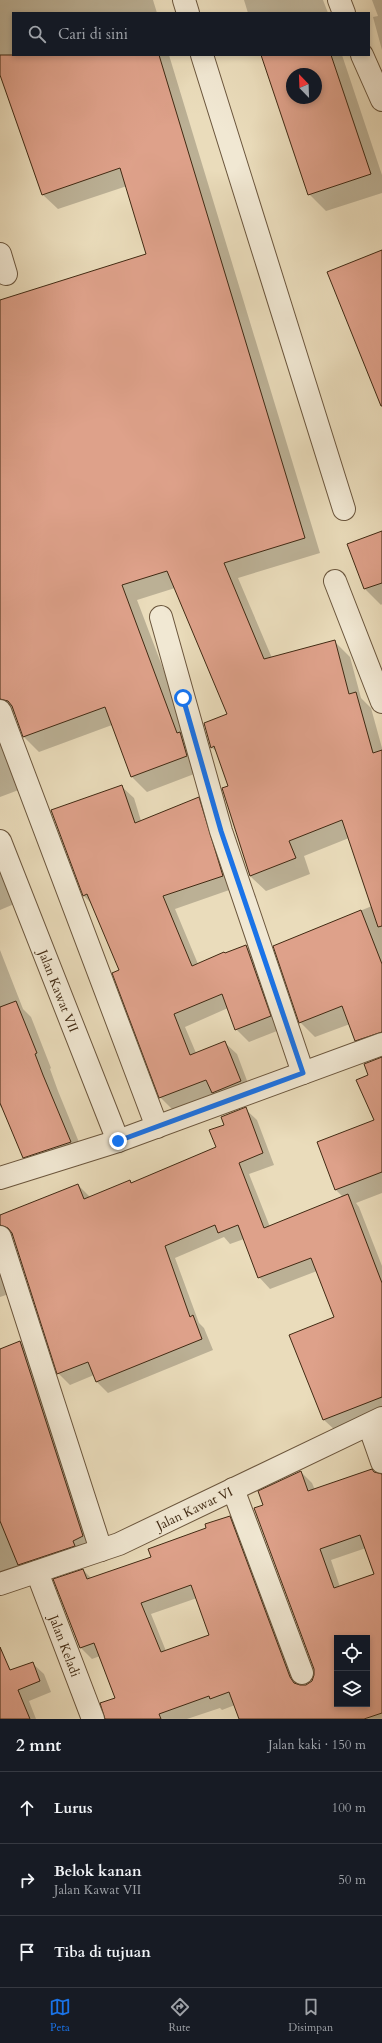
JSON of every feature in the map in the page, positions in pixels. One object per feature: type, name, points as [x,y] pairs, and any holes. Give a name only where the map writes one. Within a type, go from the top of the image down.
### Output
[{"type":"street","points":[[184,0],[188,12]]},
{"type":"street","points":[[339,0],[344,12]]},
{"type":"street","points":[[202,56],[344,509]]},
{"type":"street","points":[[362,56],[382,100]]},
{"type":"street","points":[[335,581],[382,702]]},
{"type":"street","points":[[161,617],[221,831],[303,1073]]},
{"type":"street","points":[[0,711],[157,1126]]},
{"type":"street","name":"Jalan Kawat VII","points":[[0,841],[118,1141]]},
{"type":"street","points":[[0,1178],[118,1141],[382,1044]]},
{"type":"street","points":[[0,1237],[101,1550]]},
{"type":"street","points":[[375,1422],[382,1462]]},
{"type":"street","name":"Jalan Kawat VI","points":[[0,1584],[119,1544],[375,1422]]},
{"type":"street","points":[[233,1490],[302,1673]]},
{"type":"street","name":"Jalan Keladi","points":[[37,1572],[93,1719]]},
{"type":"building","points":[[0,55],[159,56],[305,538],[224,563],[264,659],[335,640],[349,694],[356,692],[373,753],[382,750],[382,926],[378,927],[342,820],[289,841],[296,858],[250,876],[222,788],[228,786],[214,746],[211,748],[204,723],[227,714],[167,571],[122,585],[177,733],[180,732],[187,756],[131,777],[105,707],[23,737],[12,706],[8,701],[0,699],[0,300],[146,254],[120,168],[42,195],[0,75]]},
{"type":"building","points":[[261,56],[331,56],[371,174],[308,195]]},
{"type":"building","points":[[382,250],[382,406],[381,406],[327,272]]},
{"type":"building","points":[[382,531],[382,583],[364,589],[347,544]]},
{"type":"building","points":[[122,785],[135,823],[199,797],[223,876],[163,896],[192,966],[224,952],[225,953],[246,945],[271,1016],[235,1030],[222,994],[174,1014],[190,1055],[225,1041],[241,1081],[212,1093],[206,1080],[159,1098],[112,973],[119,970],[87,894],[83,896],[51,810]]},
{"type":"building","points":[[361,910],[382,964],[382,1032],[355,1041],[342,1006],[299,1023],[273,946]]},
{"type":"building","points":[[16,1001],[37,1053],[35,1054],[43,1075],[71,1142],[23,1158],[0,1103],[0,1007]]},
{"type":"building","points":[[382,1057],[382,1172],[335,1190],[317,1142],[374,1120],[356,1080],[368,1075],[364,1064]]},
{"type":"building","points":[[246,1107],[263,1153],[239,1163],[264,1228],[348,1194],[382,1283],[382,1397],[323,1420],[289,1335],[334,1317],[311,1258],[258,1278],[238,1225],[218,1233],[215,1225],[165,1246],[190,1317],[193,1315],[202,1339],[96,1382],[88,1362],[57,1374],[12,1233],[8,1228],[0,1225],[0,1215],[78,1184],[84,1199],[130,1180],[131,1183],[216,1147],[209,1130],[224,1125],[221,1117]]},
{"type":"building","points":[[20,1341],[83,1536],[73,1541],[75,1546],[18,1565],[0,1521],[0,1349]]},
{"type":"building","points":[[372,1469],[374,1472],[382,1474],[382,1713],[364,1719],[239,1719],[229,1692],[210,1699],[209,1696],[159,1714],[161,1719],[105,1719],[100,1703],[115,1698],[94,1643],[80,1648],[53,1579],[83,1569],[87,1579],[151,1557],[148,1549],[206,1528],[205,1524],[230,1516],[290,1677],[294,1683],[300,1685],[306,1685],[312,1681],[314,1669],[254,1508],[263,1505],[258,1491],[301,1471],[308,1491]],"holes":[[[360,1535],[374,1574],[334,1588],[320,1549]],[[191,1585],[209,1635],[161,1652],[141,1603]]]},
{"type":"building","points":[[0,1647],[10,1670],[33,1662],[40,1681],[18,1690],[30,1719],[0,1719]]},
{"type":"route","points":[[118,1141],[303,1073],[221,831],[183,698]]}]
